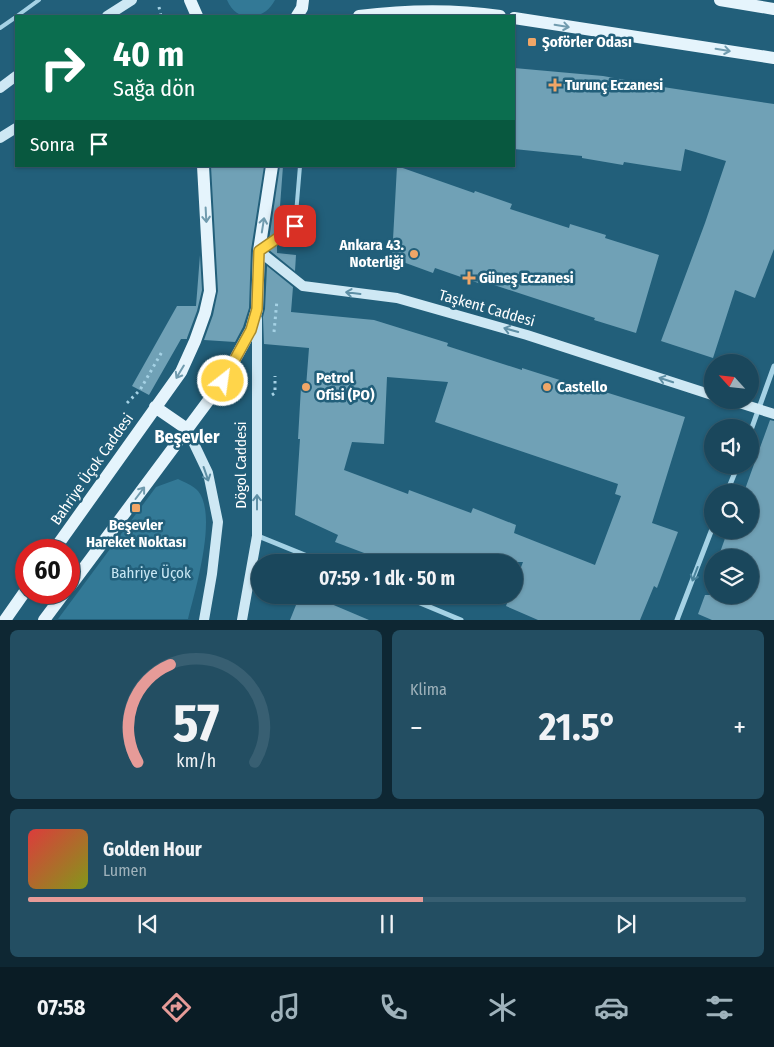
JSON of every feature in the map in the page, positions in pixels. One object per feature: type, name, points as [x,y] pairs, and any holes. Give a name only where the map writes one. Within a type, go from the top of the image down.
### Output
[{"type":"main road","points":[[190,0],[196,15]]},
{"type":"main road","points":[[298,15],[302,8],[303,0]]},
{"type":"main road","points":[[720,0],[774,9]]},
{"type":"main road","points":[[374,15],[435,11],[487,15]]},
{"type":"main road","points":[[515,18],[774,58]]},
{"type":"main road","points":[[155,407],[181,372],[195,341],[205,313],[210,291],[203,167]]},
{"type":"main road","name":"Dögol Caddesi","points":[[155,407],[186,429],[223,381],[251,330],[257,309],[259,251],[272,167]]},
{"type":"main road","name":"Bahriye Üçok Caddesi","points":[[62,539],[155,407]]},
{"type":"main road","points":[[80,573],[186,429]]},
{"type":"main road","points":[[5,620],[16,604]]},
{"type":"main road","points":[[44,620],[56,604]]},
{"type":"street","points":[[109,15],[132,0]]},
{"type":"street","points":[[0,88],[15,77]]},
{"type":"street","points":[[0,138],[15,129]]},
{"type":"street","name":"Taşkent Caddesi","points":[[259,251],[303,286],[397,298],[527,335],[704,391]]},
{"type":"street","name":"Dögol Caddesi","points":[[242,620],[257,536],[257,309]]},
{"type":"street","points":[[755,419],[774,366]]},
{"type":"street","points":[[756,409],[774,414]]},
{"type":"street","name":"Dögol Caddesi","points":[[186,429],[208,473],[218,522],[204,620]]},
{"type":"street","points":[[257,536],[302,554]]},
{"type":"street","points":[[677,620],[708,539]]},
{"type":"street","points":[[423,604],[461,620]]},
{"type":"lane","points":[[17,15],[39,0]]},
{"type":"lane","points":[[0,28],[15,17]]},
{"type":"lane","points":[[259,251],[295,226],[300,167]]},
{"type":"path","points":[[159,7],[161,15]]},
{"type":"path","points":[[274,336],[277,300]]},
{"type":"path","points":[[127,403],[140,390],[163,350]]},
{"type":"green space","points":[[227,0],[275,0],[270,7],[260,15],[242,15],[231,8]]},
{"type":"green space","name":"Bahriye Üçok","points":[[178,479],[198,491],[204,502],[206,517],[203,554],[188,619],[58,619],[69,604],[80,604],[80,589],[156,487]]},
{"type":"building","points":[[515,68],[603,76],[774,104],[774,249],[755,298],[735,290],[714,354],[704,355],[661,341],[726,161],[685,149],[681,171],[624,162],[623,165],[582,158],[582,156],[515,149]]},
{"type":"building","points":[[211,167],[264,167],[251,250],[249,308],[243,327],[235,342],[204,340],[213,315],[218,291]]},
{"type":"building","points":[[280,167],[283,167],[278,233],[269,240]]},
{"type":"building","points":[[397,167],[512,204],[510,209],[569,228],[570,224],[606,235],[605,238],[659,255],[636,333],[485,282],[484,285],[435,268],[433,273],[392,258]]},
{"type":"building","points":[[277,243],[277,253],[296,255],[295,271],[268,249]]},
{"type":"building","points":[[200,255],[202,290],[187,339],[181,339],[149,395],[132,386],[177,306],[196,306]]},
{"type":"building","points":[[267,266],[293,287],[291,312],[374,320],[448,343],[447,346],[522,370],[522,368],[585,388],[586,386],[685,417],[652,523],[678,532],[657,588],[654,586],[640,620],[538,620],[506,606],[507,604],[523,604],[523,554],[367,554],[335,542],[338,535],[295,515],[301,387],[306,387],[309,348],[264,344],[263,317]],"holes":[[[387,377],[448,382],[435,422],[618,484],[615,494],[621,496],[595,565],[514,533],[516,525],[473,508],[471,513],[409,490],[408,494],[344,470],[352,442],[384,444]]]},
{"type":"building","points":[[770,420],[774,421],[774,620],[712,620],[698,614],[704,598],[704,604],[759,604],[759,549],[721,549],[725,539],[759,539],[759,484],[747,484],[750,474],[759,474],[759,450]]},
{"type":"building","points":[[296,604],[331,604],[369,620],[290,620]]},
{"type":"place","name":"Şoförler Odası","points":[[532,42]]},
{"type":"place","name":"Turunç Eczanesi","points":[[555,85]]},
{"type":"place","name":"Ankara 43. Noterliği","points":[[414,254]]},
{"type":"place","name":"Güneş Eczanesi","points":[[469,278]]},
{"type":"place","name":"Petrol Ofisi (PO)","points":[[306,387]]},
{"type":"place","name":"Castello","points":[[547,387]]},
{"type":"place","name":"Beşevler Hareket Noktası","points":[[136,508]]},
{"type":"district","name":"Beşevler","points":[[187,437]]},
{"type":"route","points":[[223,381],[251,330],[257,309],[259,251],[295,226]]}]
